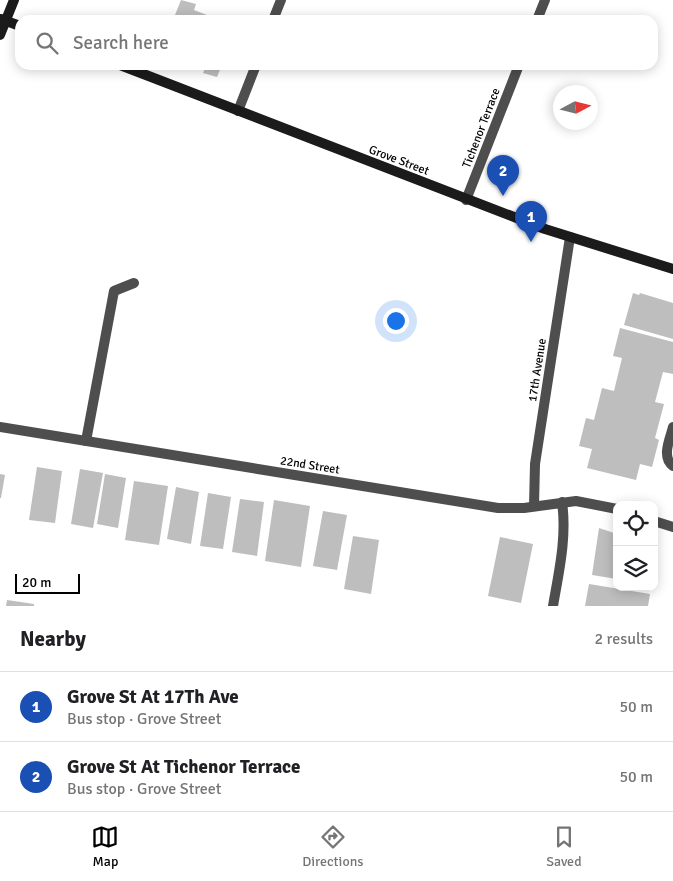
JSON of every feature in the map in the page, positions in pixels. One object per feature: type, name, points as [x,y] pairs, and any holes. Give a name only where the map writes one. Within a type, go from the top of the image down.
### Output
[{"type":"main road","points":[[0,35],[3,19],[14,0]]},
{"type":"main road","points":[[3,19],[15,24]]},
{"type":"main road","name":"Grove Street","points":[[133,70],[466,200],[570,237],[673,269]]},
{"type":"street","points":[[275,15],[281,0]]},
{"type":"street","points":[[539,15],[545,0]]},
{"type":"street","points":[[238,111],[254,70]]},
{"type":"street","name":"Tichenor Terrace","points":[[466,200],[517,70]]},
{"type":"street","name":"17th Avenue","points":[[534,506],[535,464],[570,237]]},
{"type":"street","points":[[86,441],[114,291],[134,283]]},
{"type":"street","name":"22nd Street","points":[[0,427],[498,508],[562,502],[588,502],[613,508]]},
{"type":"street","points":[[673,427],[666,453],[669,462],[673,466]]},
{"type":"street","points":[[553,606],[564,543],[562,502]]},
{"type":"street","points":[[658,522],[673,527]]},
{"type":"building","points":[[181,0],[196,4],[194,10],[207,15],[175,15]]},
{"type":"building","points":[[204,70],[220,70],[217,77],[203,73]]},
{"type":"building","points":[[633,293],[639,295],[640,293],[673,303],[673,339],[624,325]]},
{"type":"building","points":[[620,328],[673,342],[673,374],[663,372],[655,402],[664,404],[655,438],[659,440],[652,467],[640,464],[636,480],[587,468],[592,449],[579,446],[586,418],[594,420],[602,388],[614,391],[622,358],[613,356]]},
{"type":"building","points":[[37,467],[62,471],[55,523],[29,520]]},
{"type":"building","points":[[80,469],[103,473],[93,528],[71,524]]},
{"type":"building","points":[[0,474],[5,475],[1,498],[0,498]]},
{"type":"building","points":[[105,474],[126,478],[118,528],[97,524]]},
{"type":"building","points":[[134,481],[168,486],[159,545],[125,540]]},
{"type":"building","points":[[176,487],[199,492],[191,544],[167,539]]},
{"type":"building","points":[[208,493],[231,497],[223,549],[200,546]]},
{"type":"building","points":[[240,499],[264,502],[257,556],[232,552]]},
{"type":"building","points":[[274,500],[310,506],[301,567],[265,561]]},
{"type":"building","points":[[323,511],[347,515],[337,570],[313,566]]},
{"type":"building","points":[[599,528],[613,533],[613,578],[592,575]]},
{"type":"building","points":[[353,536],[379,540],[371,594],[344,589]]},
{"type":"building","points":[[500,537],[533,544],[521,603],[488,596]]},
{"type":"building","points":[[589,584],[613,588],[613,591],[632,591],[650,594],[648,606],[585,606]]},
{"type":"building","points":[[7,600],[34,604],[34,606],[6,606]]},
{"type":"place","name":"Grove St At Tichenor Terrace","points":[[503,196]]},
{"type":"place","name":"Grove St At 17Th Ave","points":[[531,242]]}]
